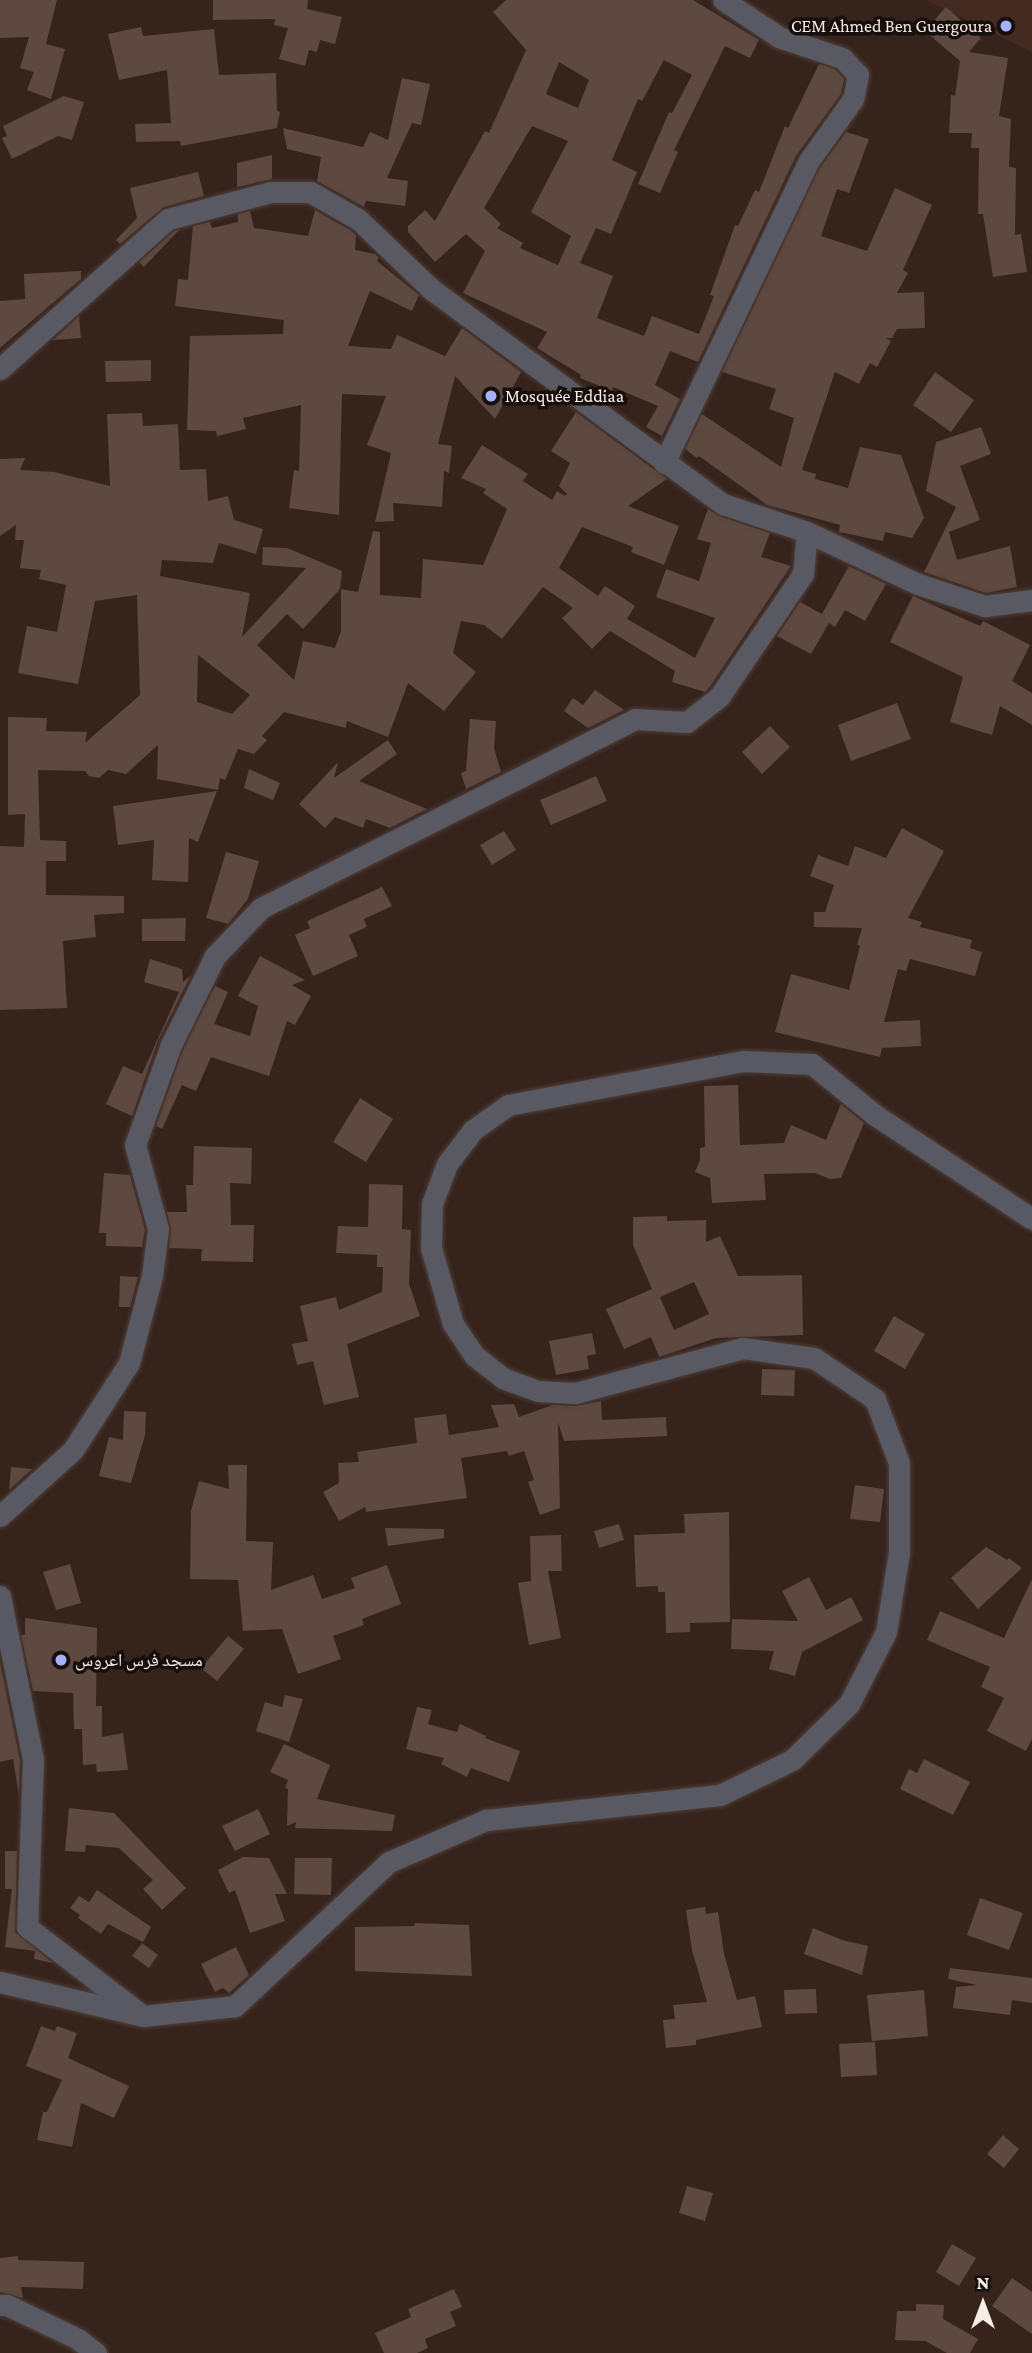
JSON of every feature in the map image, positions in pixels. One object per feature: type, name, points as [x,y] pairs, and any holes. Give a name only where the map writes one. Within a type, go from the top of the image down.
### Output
[{"type":"street","points":[[664,463],[807,162],[853,99],[858,75],[842,58],[779,37],[723,0]]},
{"type":"street","points":[[0,369],[168,219],[271,192],[310,192],[358,219],[430,289],[723,504],[807,532],[918,584],[985,606],[1032,600]]},
{"type":"street","points":[[0,1516],[73,1450],[129,1363],[152,1276],[158,1229],[135,1145],[170,1047],[215,956],[261,908],[490,790],[635,719],[687,722],[719,697],[803,574],[807,532]]},
{"type":"street","points":[[0,1982],[144,2016],[235,2006],[388,1862],[486,1820],[720,1795],[792,1759],[849,1704],[886,1632],[899,1553],[899,1463],[875,1399],[814,1358],[743,1348],[575,1393],[538,1391],[503,1378],[474,1355],[453,1324],[431,1248],[432,1205],[447,1164],[473,1130],[508,1105],[744,1061],[812,1064],[875,1115],[1032,1219]]},
{"type":"street","points":[[0,1596],[33,1759],[27,1927],[144,2016]]},
{"type":"street","points":[[0,2305],[7,2305],[78,2339],[96,2353]]},
{"type":"shaded area","name":"CEM Ahmed Ben Guergoura","points":[[926,0],[1032,0],[1032,52]]},
{"type":"building","points":[[0,0],[57,0],[46,44],[65,49],[51,99],[27,90],[34,72],[20,68],[29,37],[0,38]]},
{"type":"building","points":[[213,0],[308,0],[307,9],[342,17],[335,44],[320,40],[317,52],[309,50],[305,66],[279,59],[288,28],[274,25],[275,19],[213,20]]},
{"type":"building","points":[[506,0],[693,0],[759,40],[750,58],[725,46],[674,150],[678,152],[660,193],[638,184],[669,112],[672,113],[692,75],[664,60],[642,101],[638,99],[612,160],[637,172],[611,234],[596,228],[580,263],[613,276],[597,318],[644,336],[652,316],[699,334],[714,296],[710,295],[735,225],[738,226],[755,190],[759,192],[785,126],[788,128],[819,64],[835,69],[844,79],[841,94],[796,156],[698,362],[670,351],[655,385],[680,399],[662,436],[646,427],[658,406],[613,387],[612,391],[580,378],[581,375],[537,348],[547,332],[463,293],[485,251],[466,234],[435,262],[408,232],[408,226],[425,210],[435,221],[485,131],[489,133],[526,50],[493,12]],"holes":[[[559,62],[589,80],[578,108],[546,94]],[[532,126],[568,141],[531,212],[571,236],[558,265],[520,248],[523,243],[497,228],[501,224],[484,208]]]},
{"type":"building","points":[[946,7],[981,38],[969,52],[1008,58],[999,116],[1011,119],[1009,167],[1016,168],[1015,235],[1021,234],[1027,272],[993,277],[983,214],[978,214],[979,148],[971,148],[972,133],[949,133],[951,95],[955,96],[960,61],[925,31]]},
{"type":"building","points":[[141,27],[143,36],[214,29],[219,75],[276,73],[277,111],[280,112],[277,128],[181,146],[180,141],[136,142],[135,124],[171,123],[167,70],[119,80],[108,34]]},
{"type":"building","points":[[402,78],[430,84],[421,125],[412,123],[387,178],[408,181],[405,206],[366,201],[364,207],[317,181],[321,157],[287,149],[283,128],[363,147],[370,132],[388,140]]},
{"type":"building","points":[[64,96],[84,102],[72,140],[58,136],[12,159],[2,138],[7,136],[3,126]]},
{"type":"building","points":[[846,132],[869,139],[849,193],[837,189],[821,236],[867,251],[895,188],[932,205],[903,270],[908,273],[897,293],[924,292],[925,328],[897,329],[892,338],[886,338],[891,341],[877,367],[870,363],[859,384],[835,372],[802,470],[816,474],[815,479],[848,488],[860,447],[901,455],[924,518],[912,538],[885,532],[883,541],[839,532],[840,525],[767,505],[699,456],[697,458],[685,449],[702,414],[781,467],[794,418],[769,409],[776,389],[722,372],[819,169]]},
{"type":"building","points":[[272,155],[272,179],[237,187],[237,163]]},
{"type":"building","points":[[198,172],[204,196],[164,207],[120,244],[116,240],[137,218],[130,188]]},
{"type":"building","points":[[315,210],[350,230],[356,235],[355,250],[375,254],[379,258],[377,261],[419,295],[412,311],[370,291],[348,346],[391,349],[397,335],[445,356],[462,328],[521,372],[495,419],[455,376],[438,444],[452,446],[449,473],[444,471],[442,507],[393,503],[394,521],[375,522],[391,453],[367,445],[386,396],[342,394],[339,515],[289,508],[294,470],[299,471],[301,405],[243,418],[246,429],[217,436],[216,431],[187,430],[190,336],[283,334],[284,320],[175,306],[178,279],[188,280],[193,226],[210,222],[212,228],[238,222],[238,214],[250,211],[254,228],[308,236]]},
{"type":"building","points":[[180,229],[144,267],[139,262],[174,231]]},
{"type":"building","points":[[81,271],[81,279],[0,348],[0,301],[25,299],[24,274]]},
{"type":"building","points":[[79,316],[81,338],[53,340]]},
{"type":"building","points":[[151,360],[151,381],[106,382],[105,361]]},
{"type":"building","points":[[935,372],[974,400],[951,432],[913,405]]},
{"type":"building","points":[[576,412],[667,479],[628,506],[679,526],[664,565],[631,552],[633,547],[582,527],[559,568],[598,596],[605,586],[635,606],[627,619],[695,658],[715,618],[656,597],[666,569],[699,581],[711,543],[697,539],[708,509],[719,516],[770,533],[761,557],[791,566],[709,688],[705,692],[672,682],[675,671],[610,631],[592,649],[562,618],[573,608],[543,587],[502,639],[484,625],[461,621],[453,653],[476,672],[444,711],[408,683],[388,737],[347,721],[346,728],[284,712],[262,736],[267,740],[254,754],[238,749],[225,780],[220,778],[218,790],[157,779],[158,745],[126,774],[108,770],[99,778],[89,776],[85,771],[38,770],[40,840],[66,841],[66,861],[46,861],[46,895],[124,896],[124,913],[94,915],[96,937],[63,941],[67,1008],[0,1010],[0,846],[24,847],[25,814],[8,815],[8,717],[47,718],[46,731],[87,732],[85,743],[140,695],[137,595],[95,601],[78,684],[18,673],[27,626],[57,632],[66,585],[39,579],[41,570],[20,568],[24,540],[15,540],[16,525],[0,536],[0,459],[25,458],[20,470],[54,472],[110,486],[107,414],[142,413],[143,426],[178,424],[180,470],[206,469],[208,501],[228,496],[234,520],[263,529],[256,554],[219,543],[213,563],[162,560],[160,576],[250,593],[242,637],[306,568],[262,565],[263,547],[287,548],[342,571],[340,589],[303,629],[287,614],[257,645],[294,680],[303,641],[335,648],[341,631],[341,589],[358,592],[373,531],[380,532],[380,595],[421,598],[423,559],[483,565],[507,509],[483,493],[486,489],[461,478],[482,445],[528,474],[523,481],[552,500],[557,491],[565,496],[567,494],[559,486],[570,463],[551,451]],"holes":[[[198,655],[250,695],[232,714],[197,702]]]},
{"type":"building","points":[[981,427],[991,454],[960,466],[980,520],[949,532],[957,560],[1010,546],[1017,587],[986,593],[924,572],[956,507],[926,491],[936,442]]},
{"type":"building","points":[[849,566],[886,584],[865,621],[845,610],[835,627],[829,623],[811,654],[777,636],[800,602],[822,614]]},
{"type":"building","points":[[913,596],[980,626],[983,621],[1030,645],[1012,681],[1032,693],[1032,725],[1000,706],[992,735],[950,722],[963,677],[890,642]]},
{"type":"building","points":[[595,690],[624,710],[588,728],[564,711],[573,698],[583,705]]},
{"type":"building","points":[[897,703],[911,739],[851,761],[838,725]]},
{"type":"building","points":[[470,719],[496,721],[494,748],[501,772],[466,789],[461,773],[466,771]]},
{"type":"building","points":[[770,726],[790,747],[762,774],[742,752]]},
{"type":"building","points":[[388,740],[397,754],[359,781],[427,809],[390,828],[366,819],[363,828],[335,817],[325,828],[299,804],[338,762],[334,778]]},
{"type":"building","points":[[249,769],[280,783],[273,800],[244,788]]},
{"type":"building","points":[[596,776],[607,801],[551,825],[540,800]]},
{"type":"building","points":[[217,791],[198,842],[189,838],[188,882],[152,880],[154,840],[118,845],[113,806]]},
{"type":"building","points":[[902,828],[944,851],[908,918],[922,922],[920,927],[972,940],[970,948],[982,952],[975,976],[910,959],[906,971],[898,969],[884,1022],[920,1020],[921,1046],[882,1048],[880,1057],[775,1032],[791,974],[849,990],[860,946],[857,945],[862,928],[814,927],[814,912],[825,912],[834,885],[810,876],[818,855],[848,866],[855,846],[886,858]]},
{"type":"building","points":[[504,831],[516,850],[492,865],[480,845]]},
{"type":"building","points":[[226,852],[259,861],[248,899],[228,924],[206,918]]},
{"type":"building","points":[[382,887],[392,906],[364,919],[367,927],[349,935],[358,956],[313,976],[295,935],[310,928],[307,921]]},
{"type":"building","points":[[186,918],[185,941],[142,941],[142,919]]},
{"type":"building","points":[[260,956],[305,980],[292,985],[311,996],[295,1025],[287,1021],[269,1076],[211,1057],[196,1091],[182,1085],[162,1129],[156,1126],[182,1052],[215,986],[228,992],[214,1024],[250,1036],[258,1006],[238,996]]},
{"type":"building","points":[[150,959],[182,969],[183,982],[191,975],[158,1041],[132,1116],[106,1104],[123,1066],[142,1074],[179,992],[144,982]]},
{"type":"building","points":[[738,1085],[740,1145],[784,1143],[791,1125],[826,1140],[841,1104],[864,1123],[841,1178],[830,1179],[815,1173],[764,1174],[766,1200],[712,1203],[710,1178],[695,1172],[700,1160],[700,1148],[705,1147],[704,1086]]},
{"type":"building","points":[[360,1098],[393,1119],[366,1162],[333,1142]]},
{"type":"building","points":[[194,1146],[252,1148],[251,1184],[230,1183],[231,1225],[254,1225],[253,1262],[201,1261],[202,1249],[169,1248],[171,1230],[167,1212],[187,1212],[186,1185],[193,1185]]},
{"type":"building","points":[[104,1173],[130,1175],[145,1230],[142,1247],[106,1246],[106,1233],[99,1233]]},
{"type":"building","points":[[369,1184],[403,1185],[402,1229],[411,1230],[409,1284],[420,1316],[347,1344],[359,1397],[324,1405],[313,1361],[297,1365],[292,1344],[308,1341],[300,1306],[336,1297],[339,1310],[382,1292],[383,1267],[377,1267],[377,1255],[336,1253],[338,1226],[368,1227]]},
{"type":"building","points":[[667,1216],[667,1221],[706,1220],[706,1242],[720,1236],[738,1276],[802,1275],[803,1335],[716,1338],[659,1357],[651,1337],[624,1349],[606,1309],[652,1289],[633,1245],[633,1217]],"holes":[[[694,1282],[709,1314],[674,1330],[660,1297]]]},
{"type":"building","points":[[120,1276],[138,1277],[130,1307],[119,1307]]},
{"type":"building","points":[[894,1316],[925,1334],[905,1369],[874,1351]]},
{"type":"building","points":[[592,1333],[596,1354],[587,1356],[589,1369],[556,1375],[549,1341]]},
{"type":"building","points":[[762,1369],[795,1370],[794,1396],[761,1395]]},
{"type":"building","points":[[601,1401],[602,1420],[666,1417],[667,1436],[564,1441],[558,1422],[560,1508],[540,1515],[528,1482],[534,1480],[524,1451],[509,1456],[507,1451],[461,1458],[467,1498],[366,1512],[365,1507],[339,1521],[323,1492],[339,1483],[338,1463],[359,1462],[357,1452],[417,1443],[414,1418],[446,1414],[449,1435],[499,1427],[491,1405],[514,1404],[519,1417],[553,1405],[575,1406]]},
{"type":"building","points":[[124,1411],[146,1412],[145,1435],[131,1483],[99,1476],[109,1437],[123,1440]]},
{"type":"building","points":[[228,1465],[247,1465],[246,1541],[273,1542],[271,1590],[313,1575],[322,1599],[355,1588],[351,1578],[387,1565],[401,1604],[362,1619],[364,1625],[333,1636],[341,1659],[298,1674],[282,1629],[243,1631],[238,1580],[190,1579],[191,1511],[199,1481],[229,1489]]},
{"type":"building","points":[[11,1467],[32,1469],[9,1490]]},
{"type":"building","points":[[855,1485],[884,1489],[880,1522],[850,1519]]},
{"type":"building","points":[[729,1512],[730,1622],[690,1623],[690,1632],[666,1633],[665,1592],[658,1592],[658,1586],[636,1587],[634,1535],[685,1533],[684,1514]]},
{"type":"building","points":[[619,1524],[624,1540],[599,1548],[594,1531]]},
{"type":"building","points":[[385,1528],[444,1529],[444,1538],[388,1546]]},
{"type":"building","points":[[561,1535],[562,1571],[548,1571],[561,1638],[529,1645],[518,1583],[531,1581],[530,1536]]},
{"type":"building","points":[[986,1547],[1022,1568],[978,1609],[951,1578]]},
{"type":"building","points":[[70,1564],[81,1603],[56,1610],[43,1572]]},
{"type":"building","points":[[809,1577],[826,1610],[851,1597],[863,1620],[802,1652],[795,1676],[769,1669],[774,1651],[731,1649],[732,1619],[798,1621],[782,1591]]},
{"type":"building","points":[[1032,1579],[1032,1739],[1026,1751],[987,1731],[1004,1698],[981,1687],[990,1667],[927,1640],[940,1611],[1004,1638]]},
{"type":"building","name":"مسجد فرس اعروس","points":[[25,1618],[97,1628],[96,1706],[102,1706],[102,1737],[123,1733],[128,1770],[97,1772],[96,1764],[83,1765],[82,1729],[74,1729],[73,1693],[33,1691],[21,1635],[25,1635]]},
{"type":"building","points":[[228,1636],[244,1649],[217,1681],[201,1668]]},
{"type":"building","points":[[0,1662],[20,1760],[19,1795],[13,1759],[0,1762]]},
{"type":"building","points":[[285,1695],[303,1699],[289,1742],[256,1731],[265,1702],[282,1707]]},
{"type":"building","points":[[417,1707],[432,1710],[428,1724],[457,1732],[460,1724],[486,1736],[485,1738],[520,1751],[509,1782],[471,1768],[467,1777],[441,1764],[444,1758],[406,1749]]},
{"type":"building","points":[[284,1744],[330,1765],[317,1799],[395,1815],[392,1831],[295,1828],[296,1822],[287,1826],[288,1789],[285,1788],[288,1780],[270,1772]]},
{"type":"building","points":[[924,1759],[970,1782],[953,1815],[900,1789],[909,1769],[917,1773]]},
{"type":"building","points":[[69,1808],[114,1813],[186,1888],[162,1910],[143,1889],[153,1880],[119,1848],[86,1845],[85,1852],[65,1851]]},
{"type":"building","points":[[258,1809],[270,1834],[235,1851],[222,1826]]},
{"type":"building","points":[[5,1851],[17,1851],[15,1932],[53,1963],[34,1959],[35,1951],[5,1947],[12,1889],[5,1889]]},
{"type":"building","points":[[243,1857],[269,1858],[287,1894],[275,1894],[285,1921],[250,1933],[235,1890],[229,1893],[218,1870]]},
{"type":"building","points":[[295,1858],[332,1858],[331,1895],[294,1894]]},
{"type":"building","points":[[97,1890],[151,1927],[143,1942],[108,1924],[101,1934],[78,1918],[80,1915],[70,1908],[79,1896],[89,1902]]},
{"type":"building","points":[[980,1898],[1023,1913],[1009,1950],[967,1935]]},
{"type":"building","points":[[705,1907],[706,1914],[718,1912],[724,1954],[737,2000],[755,1996],[762,2027],[696,2040],[696,2045],[666,2048],[663,2020],[675,2019],[673,2005],[707,2002],[692,1950],[686,1910]]},
{"type":"building","points":[[415,1923],[469,1925],[472,1976],[355,1971],[355,1927],[414,1926]]},
{"type":"building","points":[[813,1928],[842,1940],[868,1946],[862,1975],[804,1954]]},
{"type":"building","points":[[142,1943],[158,1955],[149,1968],[132,1956]]},
{"type":"building","points":[[236,1947],[249,1975],[229,1993],[223,1988],[215,1992],[201,1964]]},
{"type":"building","points":[[950,1968],[1032,1978],[1032,2003],[1012,2000],[1010,2015],[953,2008],[956,1987],[977,1985],[948,1979]]},
{"type":"building","points":[[816,1989],[817,2013],[785,2014],[784,1990]]},
{"type":"building","points":[[924,1990],[928,2036],[872,2041],[867,1995]]},
{"type":"building","points":[[41,2026],[55,2031],[57,2026],[77,2033],[68,2058],[129,2086],[114,2118],[81,2103],[72,2147],[37,2140],[43,2112],[47,2112],[62,2080],[26,2066]]},
{"type":"building","points":[[875,2042],[877,2075],[841,2077],[839,2044]]},
{"type":"building","points":[[1003,2135],[1019,2149],[1004,2168],[987,2154]]},
{"type":"building","points":[[687,2186],[713,2193],[705,2221],[679,2213]]},
{"type":"building","points":[[952,2244],[976,2258],[959,2286],[936,2272]]},
{"type":"building","points":[[18,2256],[18,2260],[84,2262],[83,2289],[21,2287],[23,2298],[0,2292],[0,2258]]},
{"type":"building","points":[[1012,2278],[1032,2292],[1032,2334],[992,2306]]},
{"type":"building","points":[[454,2289],[462,2307],[450,2312],[456,2326],[425,2339],[428,2348],[417,2353],[384,2353],[375,2333],[411,2317],[408,2309]]},
{"type":"building","points":[[916,2304],[944,2305],[943,2319],[978,2339],[970,2353],[947,2353],[925,2341],[895,2340],[897,2311],[916,2311]]},
{"type":"place","name":"CEM Ahmed Ben Guergoura","points":[[1006,26]]},
{"type":"place","name":"Mosquée Eddiaa","points":[[491,396]]},
{"type":"place","name":"مسجد فرس اعروس","points":[[61,1660]]}]
